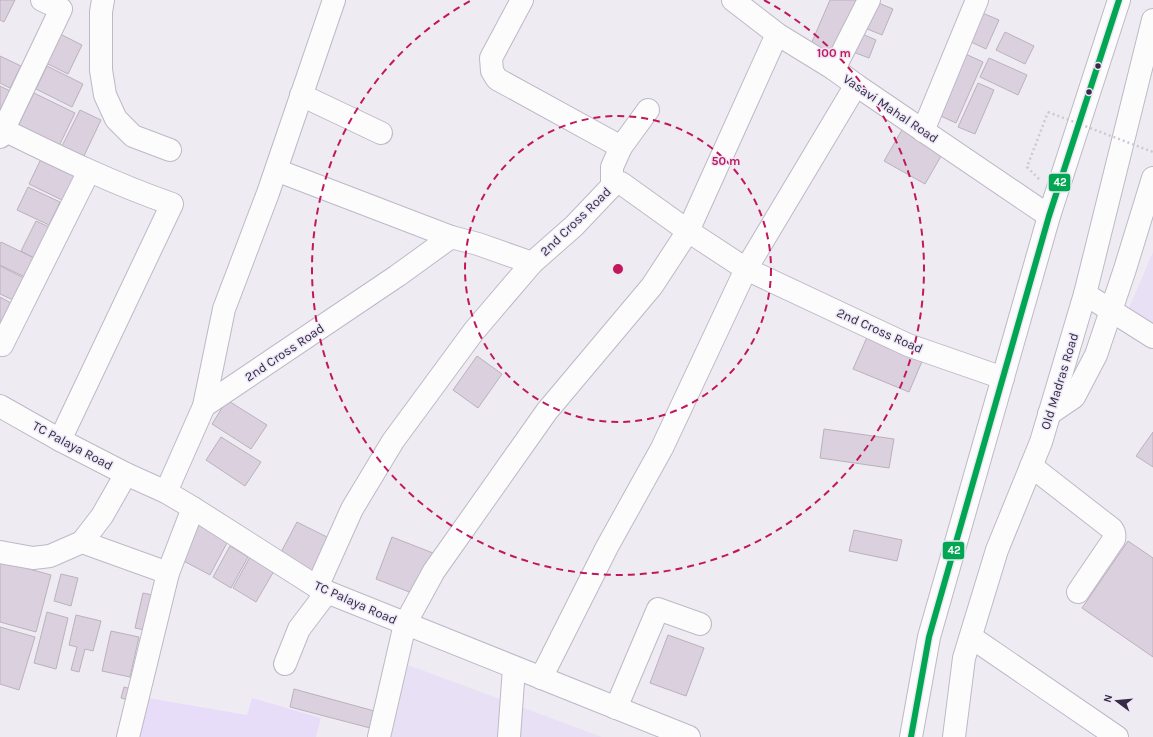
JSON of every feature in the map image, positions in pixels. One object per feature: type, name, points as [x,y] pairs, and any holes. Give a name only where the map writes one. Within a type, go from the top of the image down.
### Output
[{"type":"main road","points":[[42,0],[61,9],[2,134],[172,204],[60,440]]},
{"type":"main road","points":[[103,0],[101,12],[101,70],[105,95],[116,119],[133,136],[170,150]]},
{"type":"main road","points":[[166,492],[204,406],[224,309],[276,170],[334,0]]},
{"type":"main road","points":[[522,0],[491,58],[492,71],[497,79],[622,147]]},
{"type":"main road","name":"Vasavi Mahal Road","points":[[733,0],[777,34],[834,69],[923,131],[1052,207]]},
{"type":"main road","points":[[834,69],[869,0]]},
{"type":"main road","points":[[923,131],[977,0]]},
{"type":"main road","points":[[911,737],[929,637],[1052,207],[1118,0]]},
{"type":"main road","name":"Old Madras Road","points":[[954,737],[964,658],[997,550],[1040,442],[1085,294],[1153,20]]},
{"type":"main road","points":[[379,737],[405,624],[434,571],[547,411],[652,286],[688,231],[777,34]]},
{"type":"main road","points":[[542,678],[607,547],[662,448],[746,270],[856,85]]},
{"type":"main road","points":[[301,94],[381,133]]},
{"type":"main road","points":[[612,186],[612,167],[622,147],[648,110]]},
{"type":"main road","points":[[276,170],[451,237]]},
{"type":"main road","points":[[1,346],[89,171]]},
{"type":"main road","points":[[1049,414],[1074,397],[1096,355],[1153,178]]},
{"type":"main road","name":"2nd Cross Road","points":[[204,406],[451,237],[478,244],[532,263],[574,226],[612,186],[621,182],[688,231],[746,270],[908,345],[1003,378]]},
{"type":"main road","points":[[285,664],[299,629],[322,590],[352,509],[393,441],[474,331],[532,263]]},
{"type":"main road","points":[[1085,294],[1153,337]]},
{"type":"main road","name":"TC Palaya Road","points":[[0,406],[60,440],[126,474],[166,492],[322,590],[688,737]]},
{"type":"main road","points":[[1031,466],[1114,532],[1114,539],[1078,592]]},
{"type":"main road","points":[[0,552],[33,558],[50,556],[82,542],[102,516],[126,474]]},
{"type":"main road","points":[[128,737],[168,573],[193,508]]},
{"type":"main road","points":[[82,542],[168,573]]},
{"type":"main road","points":[[616,708],[658,609],[700,624]]},
{"type":"main road","points":[[971,637],[1117,737]]},
{"type":"main road","points":[[509,737],[514,668]]},
{"type":"path","points":[[1052,207],[1027,167],[1048,112],[1153,152]]},
{"type":"shaded area","points":[[1153,252],[1153,349],[1120,329]]},
{"type":"shaded area","points":[[408,665],[602,737],[391,737]]},
{"type":"shaded area","points":[[148,698],[247,715],[252,698],[321,718],[316,737],[137,737]]},
{"type":"building","points":[[0,0],[15,0],[4,22],[0,20]]},
{"type":"building","points":[[830,0],[857,0],[833,54],[811,44]]},
{"type":"building","points":[[876,2],[893,9],[882,35],[865,28]]},
{"type":"building","points":[[966,6],[999,20],[986,49],[954,34]]},
{"type":"building","points":[[1005,32],[1034,46],[1025,64],[996,50]]},
{"type":"building","points":[[860,33],[876,40],[869,58],[853,52]]},
{"type":"building","points":[[60,34],[82,45],[68,74],[46,63]]},
{"type":"building","points":[[959,51],[983,62],[956,123],[932,112]]},
{"type":"building","points":[[0,56],[21,66],[10,88],[0,83]]},
{"type":"building","points":[[989,58],[1027,75],[1018,95],[980,77]]},
{"type":"building","points":[[47,66],[83,84],[72,107],[36,89]]},
{"type":"building","points":[[978,83],[994,90],[975,134],[958,127]]},
{"type":"building","points":[[0,86],[12,92],[0,113]]},
{"type":"building","points":[[34,93],[75,113],[59,146],[18,126]]},
{"type":"building","points":[[80,110],[101,120],[83,158],[61,148]]},
{"type":"building","points":[[903,128],[944,151],[925,184],[884,161]]},
{"type":"building","points":[[41,159],[76,176],[64,201],[29,184]]},
{"type":"building","points":[[28,187],[60,202],[49,225],[17,210]]},
{"type":"building","points":[[36,221],[49,227],[34,258],[21,251]]},
{"type":"building","points":[[1,242],[34,258],[25,277],[0,265]]},
{"type":"building","points":[[0,266],[24,278],[13,300],[0,294]]},
{"type":"building","points":[[0,297],[11,303],[0,324]]},
{"type":"building","points":[[868,335],[923,359],[909,392],[853,369]]},
{"type":"building","points":[[477,356],[502,374],[478,408],[453,390]]},
{"type":"building","points":[[227,400],[267,425],[251,449],[212,424]]},
{"type":"building","points":[[824,429],[894,439],[889,468],[820,458]]},
{"type":"building","points":[[1153,432],[1153,467],[1136,456]]},
{"type":"building","points":[[221,437],[261,462],[245,486],[206,460]]},
{"type":"building","points":[[297,522],[329,538],[311,573],[279,556]]},
{"type":"building","points":[[198,525],[228,541],[210,575],[180,559]]},
{"type":"building","points":[[854,530],[902,540],[897,561],[849,551]]},
{"type":"building","points":[[392,537],[433,553],[417,595],[376,579]]},
{"type":"building","points":[[1128,541],[1153,558],[1153,657],[1082,608]]},
{"type":"building","points":[[230,546],[248,557],[231,588],[213,577]]},
{"type":"building","points":[[250,557],[274,571],[256,602],[233,588]]},
{"type":"building","points":[[0,561],[51,575],[36,632],[0,622]]},
{"type":"building","points":[[61,574],[78,578],[71,606],[54,601]]},
{"type":"building","points":[[143,593],[157,596],[150,631],[135,628]]},
{"type":"building","points":[[47,612],[68,618],[56,669],[34,663]]},
{"type":"building","points":[[76,615],[101,621],[93,651],[85,649],[79,672],[71,670],[77,647],[69,645]]},
{"type":"building","points":[[0,627],[35,637],[19,690],[0,684]]},
{"type":"building","points":[[111,631],[139,637],[130,677],[102,671]]},
{"type":"building","points":[[668,635],[704,648],[686,696],[650,683]]},
{"type":"building","points":[[124,687],[135,690],[132,701],[121,698]]},
{"type":"building","points":[[294,689],[378,712],[374,729],[290,707]]},
{"type":"transit line","name":"42","points":[[911,737],[929,637],[1049,216],[1119,0]]}]
